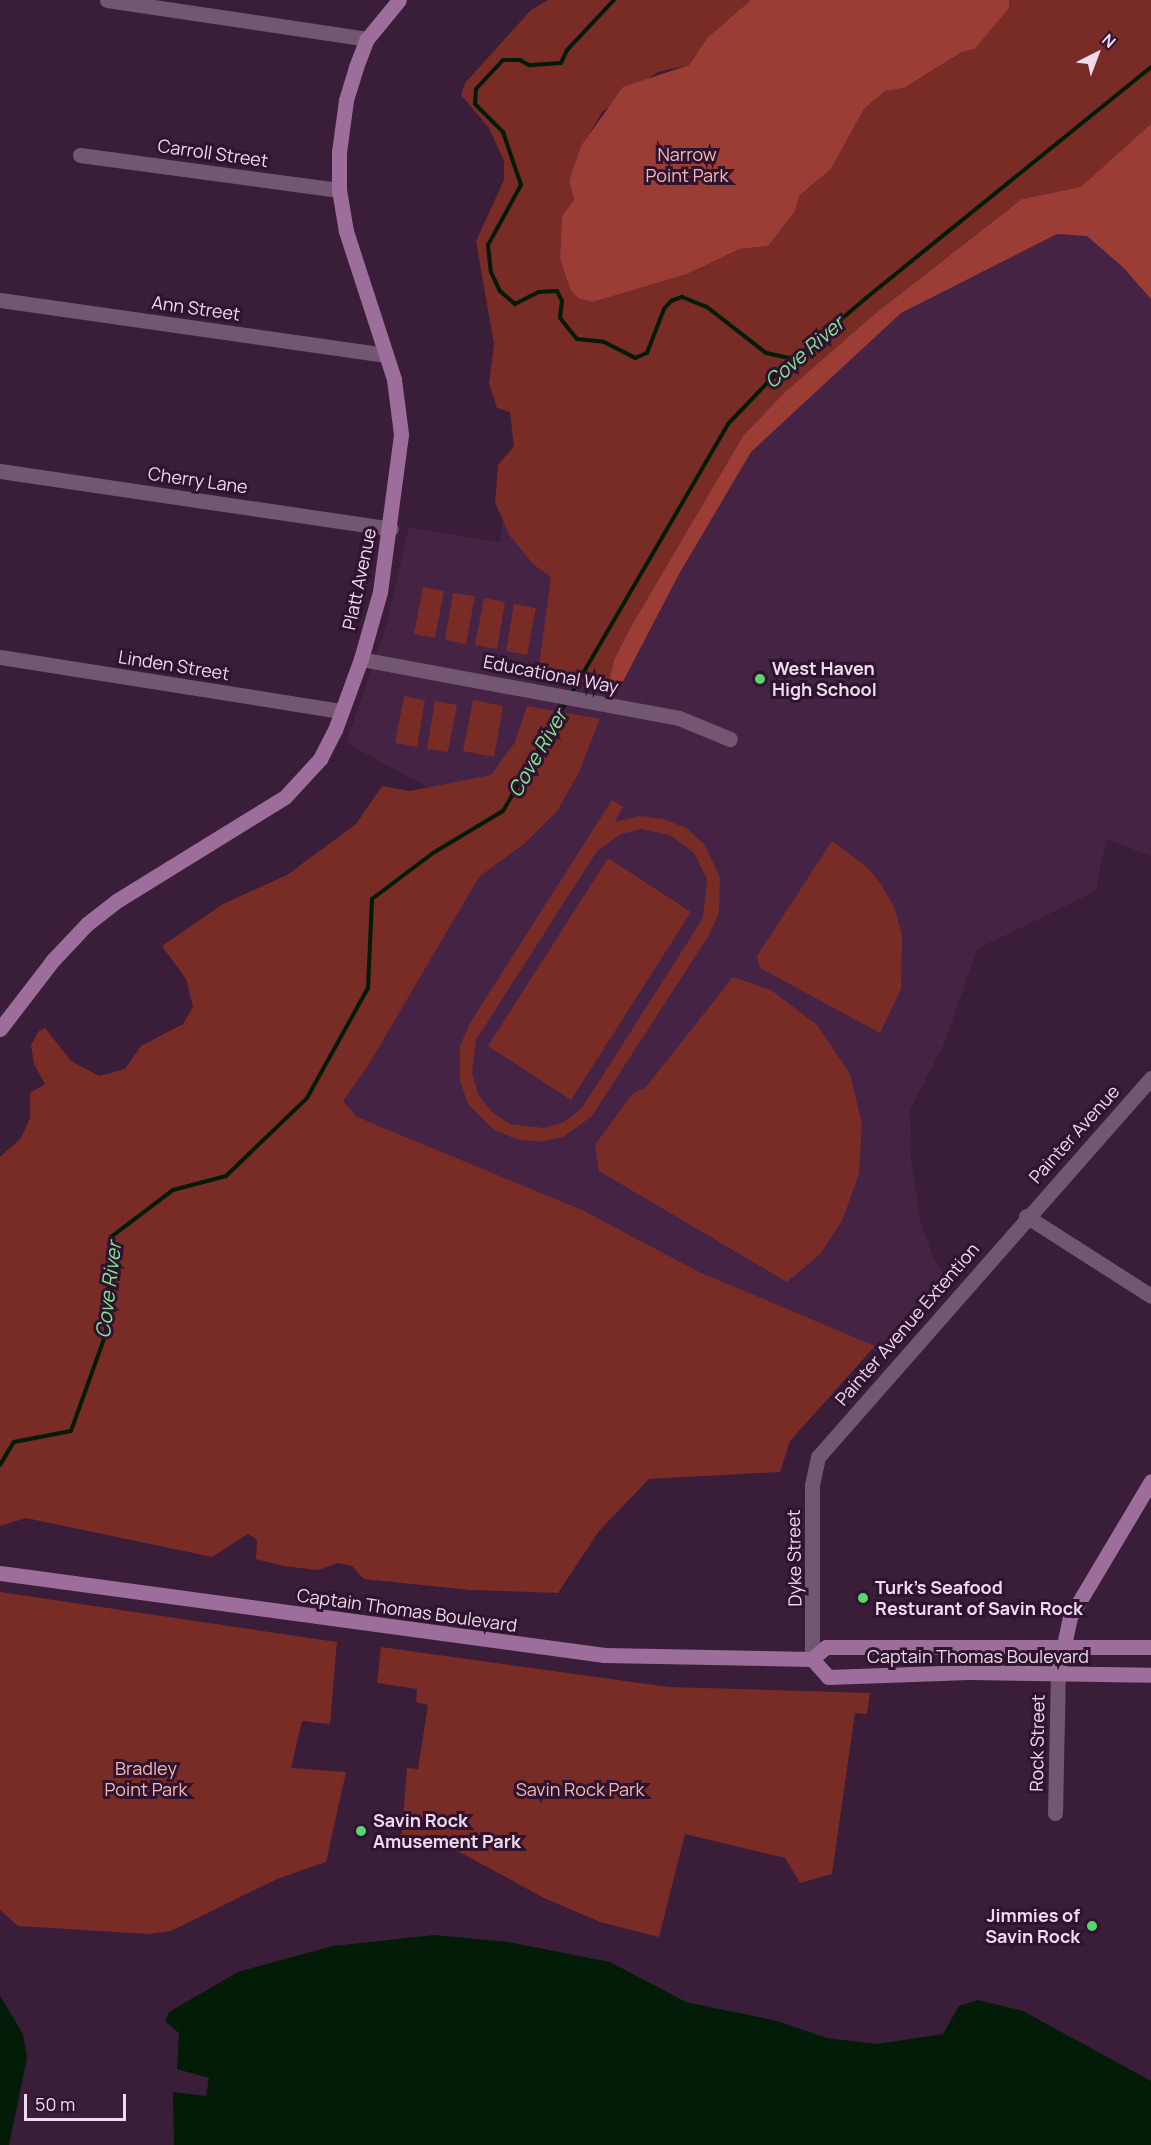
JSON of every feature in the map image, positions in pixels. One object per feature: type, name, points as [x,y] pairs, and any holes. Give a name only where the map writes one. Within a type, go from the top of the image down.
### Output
[{"type":"main road","name":"Platt Avenue","points":[[0,1029],[53,960],[99,914],[285,797],[320,759],[341,711],[361,659],[380,592],[391,529],[401,434],[394,379],[346,231],[339,190],[339,152],[346,100],[367,39],[399,0]]},
{"type":"main road","points":[[1058,1674],[1061,1647],[1070,1617],[1151,1481]]},
{"type":"main road","name":"Captain Thomas Boulevard","points":[[0,1573],[575,1652],[812,1659],[826,1647],[1151,1647]]},
{"type":"main road","name":"Captain Thomas Boulevard","points":[[812,1659],[828,1677],[1151,1675]]},
{"type":"street","points":[[107,0],[367,39]]},
{"type":"street","name":"Carroll Street","points":[[80,155],[339,190]]},
{"type":"street","name":"Ann Street","points":[[0,300],[386,355]]},
{"type":"street","name":"Cherry Lane","points":[[0,471],[391,529]]},
{"type":"street","name":"Linden Street","points":[[0,657],[341,711]]},
{"type":"street","name":"Educational Way","points":[[361,659],[679,718],[730,739]]},
{"type":"street","name":"Painter Avenue","points":[[1026,1216],[1151,1078]]},
{"type":"street","points":[[1026,1216],[1151,1296]]},
{"type":"street","name":"Painter Avenue Extention","points":[[818,1457],[1026,1216]]},
{"type":"street","name":"Dyke Street","points":[[812,1659],[812,1485],[818,1457]]},
{"type":"street","name":"Rock Street","points":[[1055,1813],[1058,1674]]},
{"type":"shaded area","name":"West Haven High School","points":[[950,166],[1151,265],[1151,856],[1106,839],[1096,891],[977,949],[945,1042],[910,1110],[911,1161],[921,1223],[934,1259],[950,1284],[888,1355],[836,1338],[358,1123],[339,1107],[455,802],[346,743],[386,626],[409,527],[500,542],[503,512]]},
{"type":"shaded area","points":[[434,1935],[508,1942],[610,1962],[686,2002],[777,2021],[827,2038],[877,2044],[943,2034],[959,2006],[978,2000],[1023,2011],[1151,2081],[1151,2145],[174,2145],[173,2092],[206,2096],[209,2078],[177,2069],[179,2033],[165,2021],[169,2012],[238,1972],[333,1946]]},
{"type":"shaded area","points":[[0,1996],[23,2034],[27,2058],[9,2145],[0,2145]]},
{"type":"green space","points":[[548,0],[751,0],[707,38],[689,65],[658,72],[603,111],[583,144],[569,181],[574,200],[562,217],[560,259],[570,289],[593,302],[687,274],[740,249],[768,246],[794,213],[800,195],[831,169],[864,109],[885,91],[904,88],[962,52],[975,49],[1009,8],[1009,0],[1151,0],[1151,299],[1056,192],[1022,199],[876,313],[785,392],[743,436],[629,630],[614,660],[608,687],[538,673],[551,577],[534,565],[510,536],[495,503],[498,465],[514,446],[510,412],[497,408],[489,384],[494,344],[476,241],[504,180],[504,161],[489,128],[461,95],[465,83],[531,10]]},
{"type":"green space","name":"Narrow Point Park","points":[[751,0],[1009,0],[1009,8],[975,49],[962,52],[904,88],[885,91],[864,109],[831,169],[800,195],[794,213],[768,246],[740,249],[687,274],[593,302],[578,298],[570,289],[560,259],[562,216],[574,200],[569,181],[581,146],[623,87],[689,65],[707,38]]},
{"type":"green space","points":[[1151,124],[1151,299],[1124,268],[1087,236],[1057,234],[901,313],[751,452],[679,574],[618,691],[608,687],[614,660],[629,630],[743,436],[785,392],[876,313],[1022,199],[1081,187]]},
{"type":"green space","points":[[423,587],[444,591],[435,638],[414,634]]},
{"type":"green space","points":[[453,593],[475,596],[466,644],[445,640]]},
{"type":"green space","points":[[484,598],[505,602],[497,649],[475,645]]},
{"type":"green space","points":[[514,604],[536,608],[527,655],[506,651]]},
{"type":"green space","points":[[404,696],[425,700],[417,747],[395,743]]},
{"type":"green space","points":[[473,700],[503,706],[494,757],[463,751]]},
{"type":"green space","points":[[435,701],[457,705],[448,752],[427,749]]},
{"type":"green space","points":[[527,706],[600,719],[579,772],[558,810],[525,843],[479,877],[369,1064],[343,1101],[357,1117],[582,1210],[699,1272],[875,1346],[790,1441],[780,1472],[649,1479],[599,1531],[558,1593],[470,1590],[364,1579],[352,1566],[338,1563],[318,1570],[283,1566],[256,1559],[257,1540],[248,1534],[212,1557],[26,1518],[0,1526],[0,1157],[21,1138],[30,1118],[30,1093],[45,1084],[34,1064],[31,1045],[39,1031],[45,1028],[71,1061],[99,1076],[125,1069],[141,1046],[183,1024],[193,1007],[186,979],[162,946],[223,904],[287,875],[356,824],[382,786],[410,791],[491,775],[515,742]]},
{"type":"green space","points":[[612,800],[623,807],[615,822],[640,816],[664,819],[686,828],[704,844],[720,877],[719,913],[709,935],[592,1116],[563,1137],[540,1142],[516,1139],[494,1130],[468,1104],[460,1081],[460,1046],[470,1023]],"holes":[[[641,829],[670,835],[694,853],[707,879],[703,918],[582,1108],[564,1122],[543,1128],[510,1124],[492,1112],[478,1094],[472,1073],[476,1040],[597,851],[621,834]]]},
{"type":"green space","points":[[832,841],[867,867],[881,884],[895,909],[902,936],[901,989],[880,1033],[760,968],[757,956]]},
{"type":"green space","points":[[608,858],[691,912],[571,1100],[488,1046]]},
{"type":"green space","points":[[733,977],[771,990],[817,1025],[850,1074],[862,1124],[859,1174],[842,1221],[820,1254],[787,1282],[599,1171],[595,1145],[632,1094],[646,1087]]},
{"type":"green space","name":"Bradley Point Park","points":[[0,1592],[337,1642],[330,1724],[302,1721],[291,1768],[346,1772],[326,1862],[277,1879],[171,1931],[148,1934],[18,1926],[0,1910]]},
{"type":"green space","name":"Savin Rock Park","points":[[381,1647],[669,1687],[870,1693],[867,1714],[855,1713],[832,1874],[800,1883],[785,1858],[685,1834],[659,1937],[600,1922],[544,1898],[437,1840],[401,1843],[407,1768],[418,1769],[428,1705],[416,1702],[417,1689],[377,1683]]},
{"type":"waterway","points":[[614,0],[567,50],[561,63],[529,65],[520,60],[503,60],[476,89],[475,104],[503,132],[521,185],[488,245],[491,272],[500,291],[515,304],[539,292],[557,291],[562,301],[560,318],[577,339],[604,342],[635,358],[647,353],[664,309],[671,301],[682,297],[707,307],[766,353],[795,359]]},
{"type":"waterway","name":"Cove River","points":[[571,694],[728,424],[770,380],[866,298],[1151,67]]},
{"type":"waterway","name":"Cove River","points":[[0,1465],[14,1442],[71,1431],[106,1333],[111,1237],[173,1190],[226,1176],[307,1098],[368,988],[372,899],[433,853],[503,811],[567,700]]},
{"type":"place","name":"West Haven High School","points":[[760,679]]},
{"type":"place","name":"Turk's Seafood Resturant of Savin Rock","points":[[863,1598]]},
{"type":"place","name":"Savin Rock Amusement Park","points":[[361,1831]]},
{"type":"place","name":"Jimmies of Savin Rock","points":[[1092,1926]]}]
